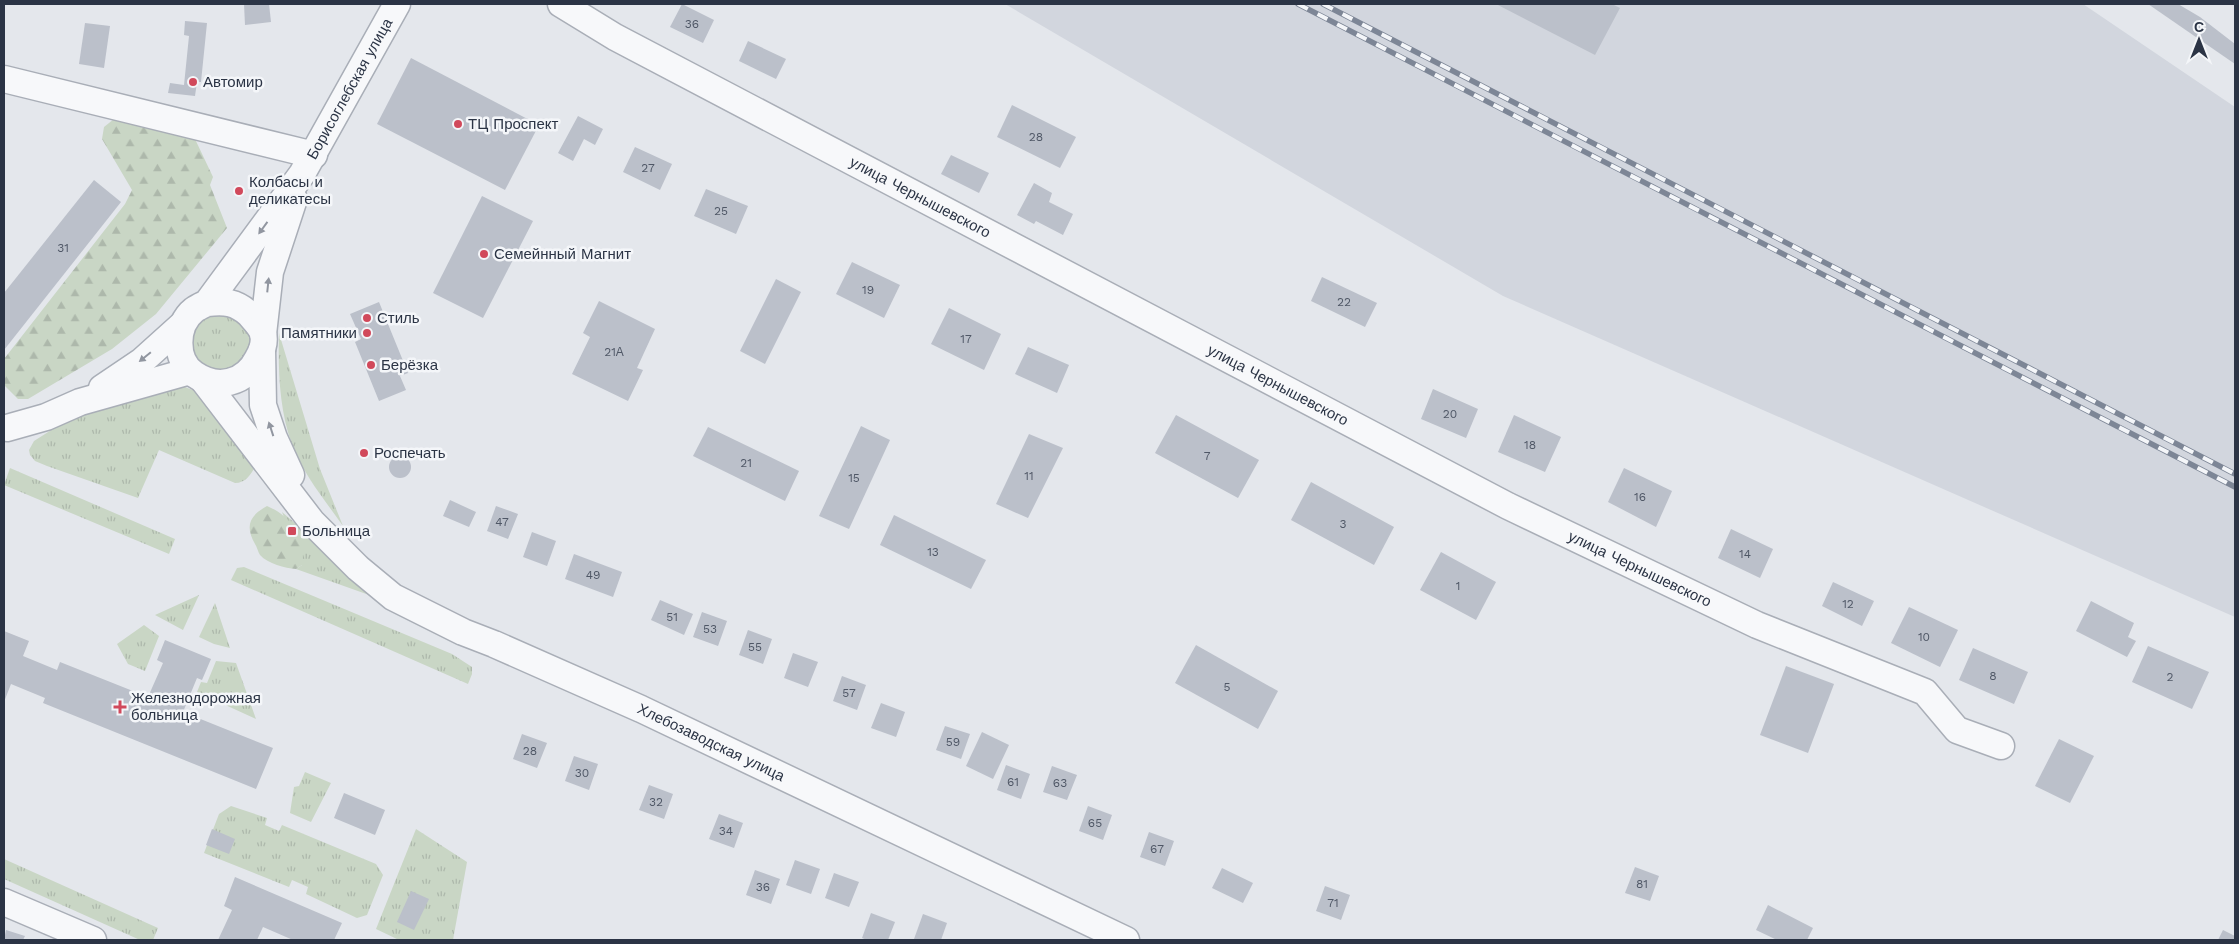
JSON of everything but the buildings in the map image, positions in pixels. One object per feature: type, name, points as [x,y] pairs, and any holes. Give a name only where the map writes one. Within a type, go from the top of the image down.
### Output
[{"type":"street","name":"Борисоглебская улица","points":[[308,165],[397,4]]},
{"type":"street","name":"улица Чернышевского","points":[[561,4],[615,37],[1508,506],[1757,625],[1925,692],[1957,730],[2001,746]]},
{"type":"street","points":[[4,79],[308,165]]},
{"type":"street","points":[[207,303],[308,165]]},
{"type":"street","points":[[308,165],[270,272],[263,342],[263,405],[274,438],[312,522]]},
{"type":"street","points":[[5,434],[80,402],[142,361],[182,326],[193,311],[207,303],[224,301],[240,306],[257,322],[263,342],[252,369],[242,378],[221,384],[197,376],[80,402]]},
{"type":"street","points":[[182,326],[179,345],[182,358],[312,522]]},
{"type":"street","name":"Хлебозаводская улица","points":[[312,522],[358,568],[393,597],[463,632],[641,709],[1126,940]]},
{"type":"street","points":[[4,902],[93,940]]},
{"type":"shaded area","points":[[1005,4],[2083,4],[2235,107],[2235,617],[1503,296]]},
{"type":"green space","points":[[114,119],[144,128],[183,132],[195,139],[213,177],[210,185],[227,228],[156,314],[112,349],[28,399],[18,399],[4,385],[4,359],[125,204],[132,190],[102,139],[104,127]]},
{"type":"green space","points":[[228,312],[250,334],[250,346],[244,358],[235,366],[225,369],[213,369],[203,364],[196,356],[192,345],[194,331],[203,318]]},
{"type":"green space","points":[[279,333],[320,469],[343,526],[308,476],[292,444],[282,403],[279,375]]},
{"type":"green space","points":[[177,384],[198,392],[258,462],[246,479],[235,483],[159,450],[138,498],[47,466],[35,461],[30,455],[29,450],[34,441],[75,415]]},
{"type":"green space","points":[[10,468],[175,539],[169,554],[4,485]]},
{"type":"green space","points":[[267,506],[276,510],[290,522],[299,537],[303,555],[302,565],[296,569],[282,567],[263,558],[252,538],[250,522],[256,514]]},
{"type":"green space","points":[[282,512],[386,601],[296,569],[302,565]]},
{"type":"green space","points":[[244,567],[452,654],[472,667],[472,674],[468,684],[231,580],[237,568]]},
{"type":"green space","points":[[199,595],[183,630],[155,615]]},
{"type":"green space","points":[[215,603],[230,648],[214,644],[199,637]]},
{"type":"green space","points":[[144,625],[159,636],[145,671],[128,664],[117,644]]},
{"type":"green space","points":[[216,661],[236,663],[256,719],[197,692],[201,682],[207,683]]},
{"type":"green space","points":[[305,772],[331,783],[311,822],[290,813],[294,787],[299,786]]},
{"type":"green space","points":[[231,806],[267,818],[265,825],[279,831],[282,825],[376,864],[383,875],[367,915],[357,918],[306,894],[308,887],[292,880],[289,887],[204,853],[219,814]]},
{"type":"green space","points":[[416,829],[467,862],[453,940],[399,940],[376,929]]},
{"type":"green space","points":[[4,859],[158,928],[153,940],[140,940],[4,879]]},
{"type":"railway","points":[[1298,4],[2235,487]]},
{"type":"railway","points":[[1323,4],[2235,474]]},
{"type":"place","name":"Автомир","points":[[193,82]]},
{"type":"place","name":"ТЦ Проспект","points":[[458,124]]},
{"type":"place","name":"Колбасы и деликатесы","points":[[239,191]]},
{"type":"place","name":"Семейнный Магнит","points":[[484,254]]},
{"type":"place","name":"Стиль","points":[[367,318]]},
{"type":"place","name":"Памятники","points":[[367,333]]},
{"type":"place","name":"Берёзка","points":[[371,365]]},
{"type":"place","name":"Роспечать","points":[[364,453]]},
{"type":"place","name":"Больница","points":[[292,531]]},
{"type":"place","name":"Железнодорожная больница","points":[[120,707]]}]
